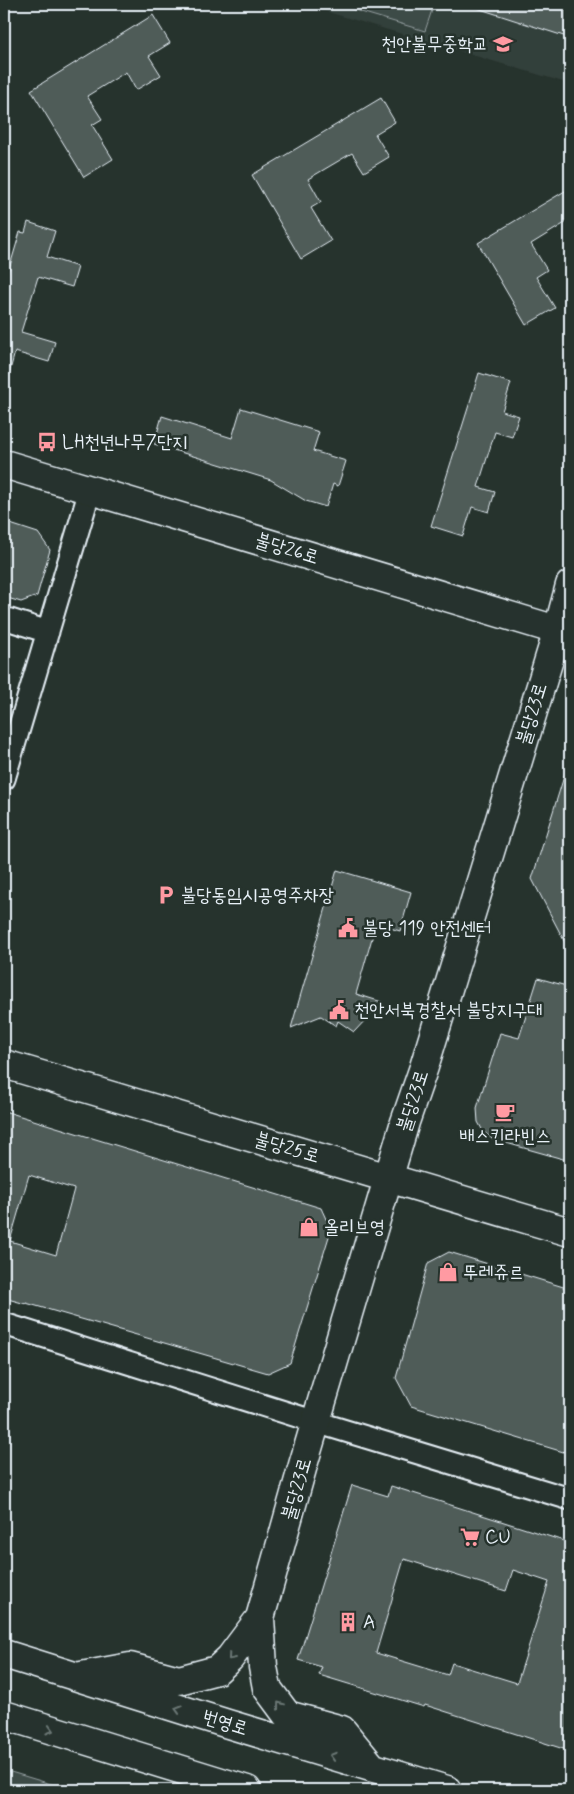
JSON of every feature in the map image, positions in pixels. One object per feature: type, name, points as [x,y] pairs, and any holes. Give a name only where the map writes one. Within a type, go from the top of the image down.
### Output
[{"type":"street","name":"불당26로","points":[[4,464],[564,632]]},
{"type":"street","points":[[4,779],[90,490]]},
{"type":"street","name":"불당23로","points":[[260,1618],[389,1178],[564,632],[570,585]]},
{"type":"street","points":[[4,618],[48,632]]},
{"type":"street","name":"불당25로","points":[[4,1064],[570,1232]]},
{"type":"street","points":[[4,1324],[570,1499]]},
{"type":"street","points":[[77,1677],[130,1666],[179,1680],[218,1670],[230,1658],[260,1618]]},
{"type":"street","points":[[260,1618],[263,1667],[267,1688],[288,1715],[342,1730],[373,1768]]},
{"type":"street","name":"번영로","points":[[4,1654],[447,1790]]},
{"type":"street","points":[[4,1716],[247,1790]]},
{"type":"shaded area","name":"천안불무중학교","points":[[301,4],[570,4],[570,84]]},
{"type":"shaded area","points":[[334,4],[434,4],[425,31]]},
{"type":"shaded area","points":[[4,1770],[71,1790],[4,1790]]},
{"type":"building","points":[[477,4],[570,4],[570,38],[477,8]]},
{"type":"building","points":[[153,15],[170,43],[149,56],[161,75],[136,90],[126,72],[87,96],[102,119],[92,125],[113,159],[84,177],[31,90]]},
{"type":"building","points":[[381,98],[395,122],[375,134],[389,157],[364,172],[352,153],[308,179],[321,202],[311,208],[331,241],[301,259],[252,175]]},
{"type":"building","points":[[570,188],[570,220],[531,244],[547,270],[536,277],[555,308],[526,325],[478,243]]},
{"type":"building","points":[[28,222],[55,231],[47,257],[78,267],[72,287],[38,277],[21,332],[55,342],[49,362],[15,352],[9,374],[4,373],[4,286],[20,232],[25,233]]},
{"type":"building","points":[[479,373],[511,383],[502,411],[519,416],[512,437],[495,432],[478,487],[495,492],[489,512],[472,507],[463,536],[431,526]]},
{"type":"building","points":[[241,408],[319,432],[313,451],[346,461],[338,486],[333,484],[326,507],[306,501],[271,480],[154,444],[162,416],[232,438]]},
{"type":"building","points":[[4,522],[38,533],[50,550],[37,596],[21,602],[4,597]]},
{"type":"building","points":[[566,770],[570,770],[570,952],[532,879]]},
{"type":"building","name":"불당 119 안전센터","points":[[337,870],[411,892],[400,931],[376,924],[356,994],[382,1002],[354,1032],[338,1021],[336,1026],[321,1016],[291,1028]]},
{"type":"building","points":[[538,978],[570,987],[570,1161],[492,1139],[483,1131],[478,1122],[477,1108],[500,1033],[519,1038]]},
{"type":"building","points":[[4,1111],[321,1208],[331,1230],[290,1363],[268,1373],[4,1298]],"holes":[[[29,1175],[74,1189],[56,1255],[10,1241]]]},
{"type":"building","points":[[449,1252],[570,1289],[570,1454],[411,1406],[396,1378],[428,1263]]},
{"type":"building","name":"A","points":[[352,1485],[388,1496],[391,1486],[570,1543],[570,1751],[425,1705],[424,1707],[319,1675],[322,1667],[298,1660]],"holes":[[[404,1559],[506,1591],[513,1570],[549,1582],[517,1683],[452,1663],[448,1675],[376,1653]]]},
{"type":"place","name":"천안불무중학교","points":[[503,44]]},
{"type":"place","name":"LH천년나무7단지","points":[[47,442]]},
{"type":"place","name":"불당동임시공영주차장","points":[[166,895]]},
{"type":"place","name":"불당 119 안전센터","points":[[348,928]]},
{"type":"place","name":"천안서북경찰서 불당지구대","points":[[339,1010]]},
{"type":"place","name":"배스킨라빈스","points":[[505,1112]]},
{"type":"place","name":"올리브영","points":[[309,1227]]},
{"type":"place","name":"뚜레쥬르","points":[[448,1272]]},
{"type":"place","name":"CU","points":[[470,1537]]},
{"type":"place","name":"A","points":[[348,1622]]}]
